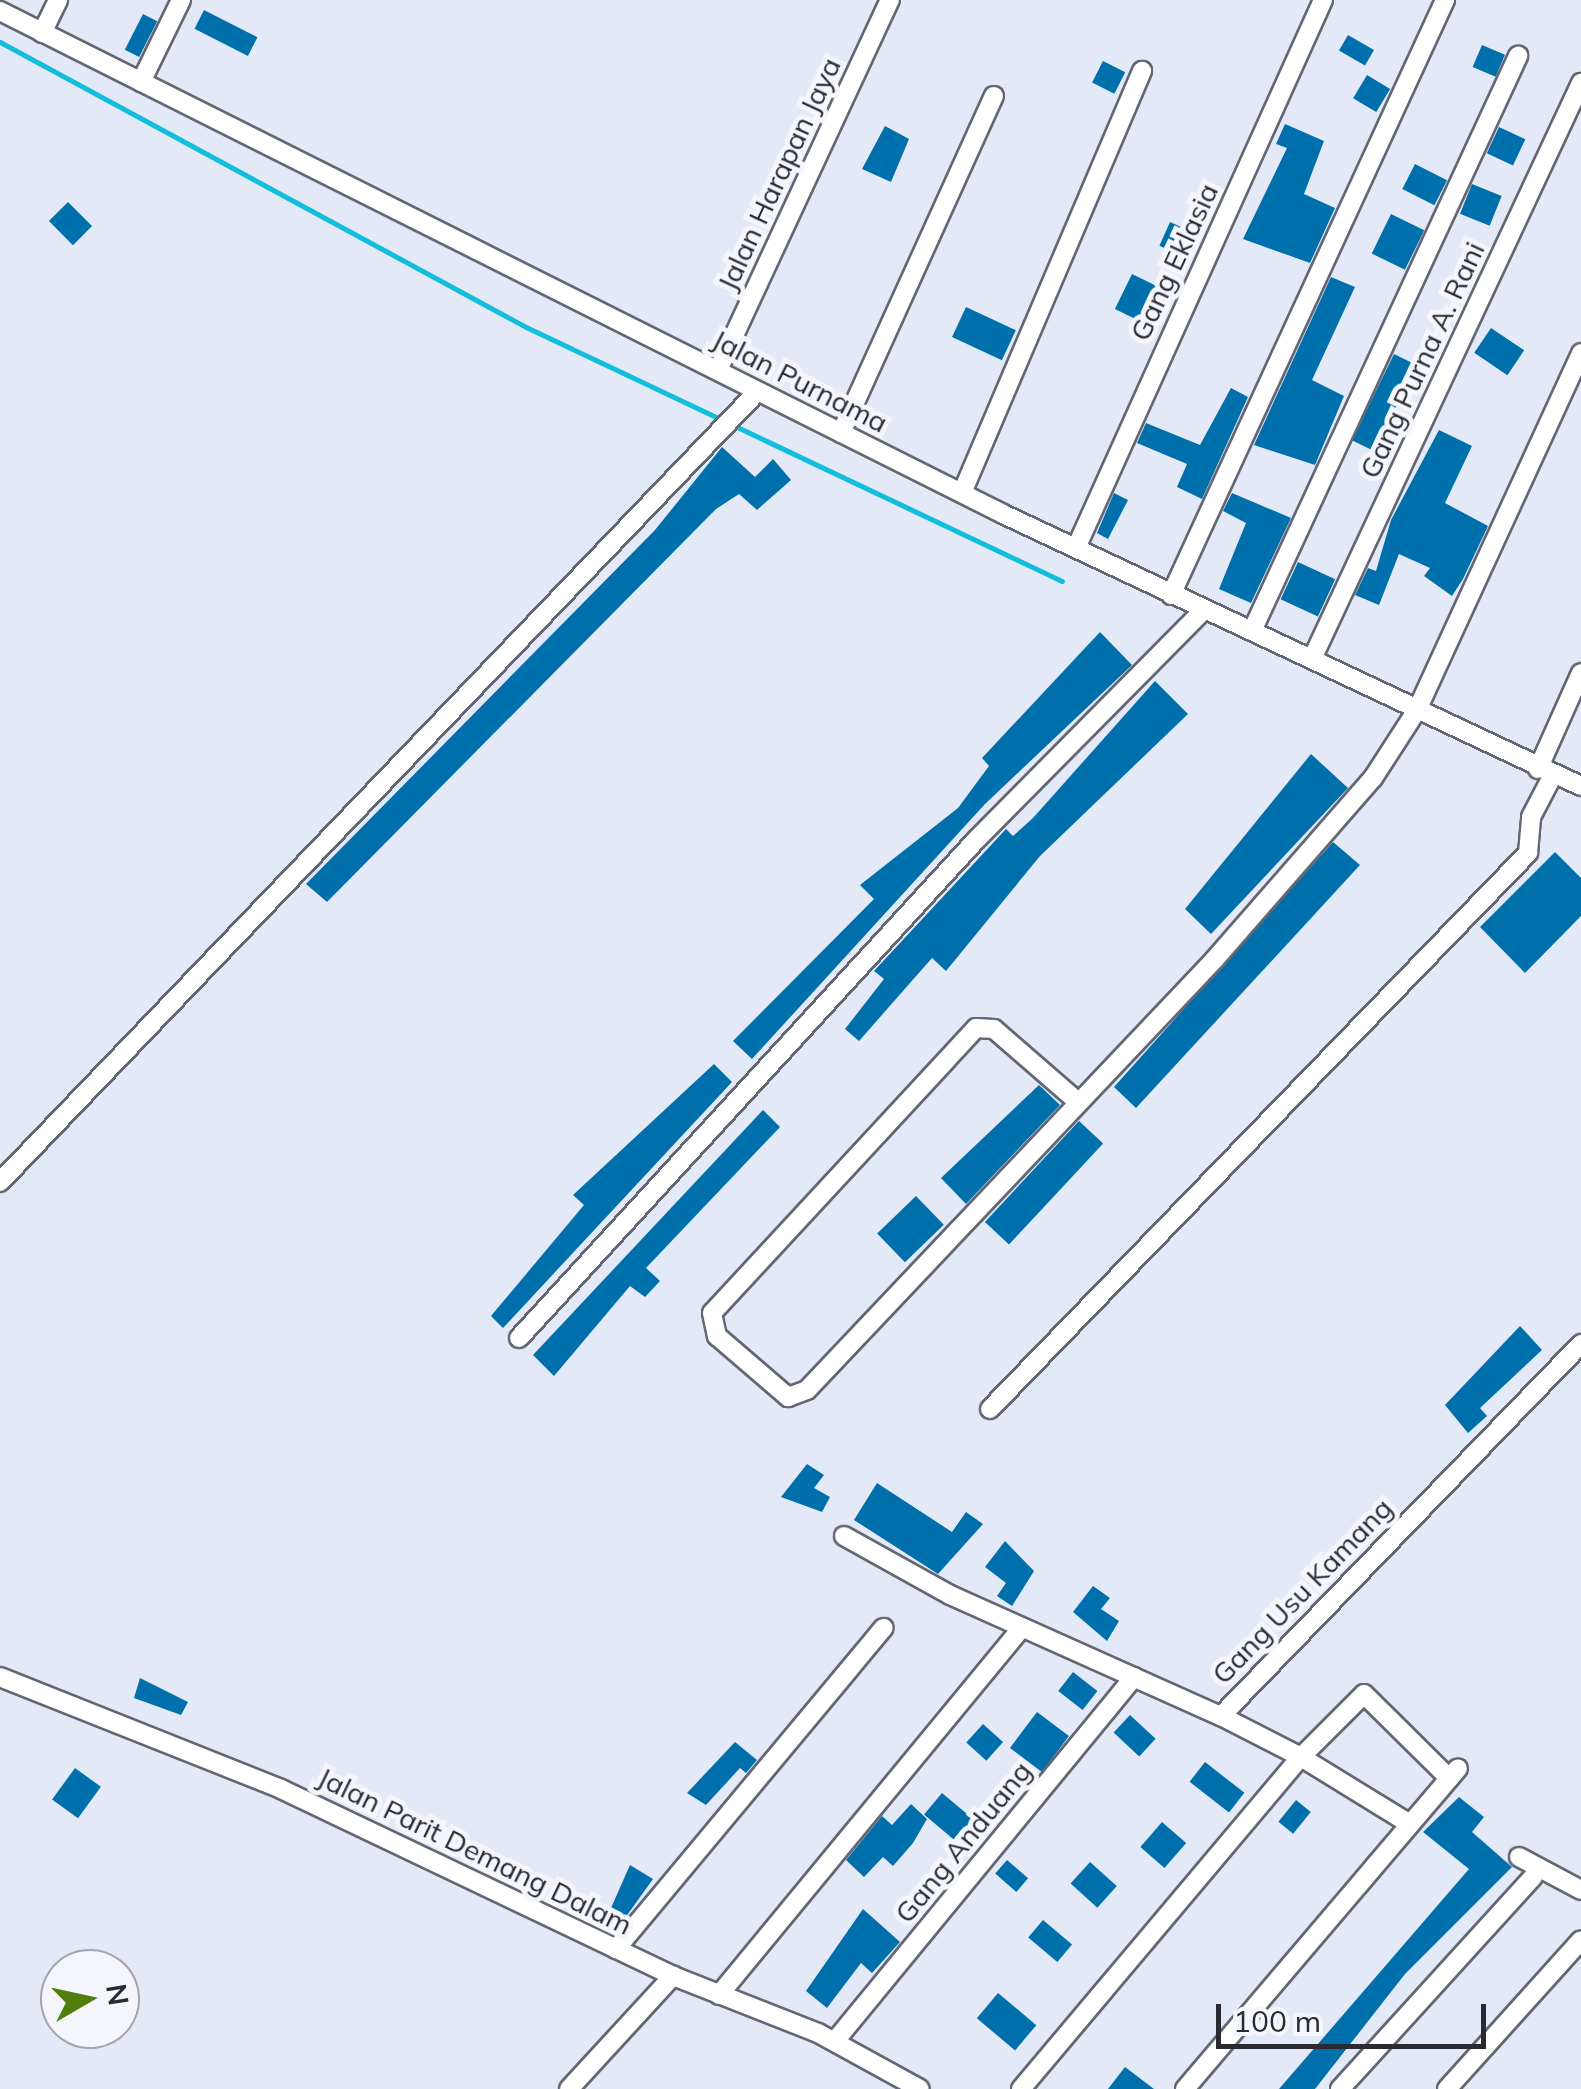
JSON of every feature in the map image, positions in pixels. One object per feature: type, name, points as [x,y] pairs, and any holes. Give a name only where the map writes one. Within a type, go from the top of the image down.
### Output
[{"type":"street","points":[[42,33],[58,0]]},
{"type":"street","points":[[141,82],[181,0]]},
{"type":"street","name":"Jalan Harapan Jaya","points":[[718,370],[890,0]]},
{"type":"street","name":"Gang Eklasia","points":[[1076,548],[1323,0]]},
{"type":"street","points":[[1171,595],[1445,0]]},
{"type":"street","name":"Jalan Purnama","points":[[0,11],[841,434],[1171,595],[1581,786]]},
{"type":"street","points":[[1252,631],[1518,56]]},
{"type":"street","points":[[962,493],[1142,71]]},
{"type":"street","name":"Gang Purna A. Rani","points":[[1312,659],[1581,84]]},
{"type":"street","points":[[841,434],[994,96]]},
{"type":"street","points":[[1078,1102],[994,1029],[976,1028],[712,1312],[717,1336],[788,1397],[807,1390],[1078,1102],[1361,792],[1417,710],[1581,353]]},
{"type":"street","points":[[0,1182],[757,392]]},
{"type":"street","points":[[519,1338],[976,840],[1204,610]]},
{"type":"street","points":[[990,1409],[1528,853],[1531,817],[1581,673]]},
{"type":"street","name":"Gang Usu Kamang","points":[[1405,1821],[1301,1757],[1221,1716],[1581,1344]]},
{"type":"street","points":[[844,1536],[1021,1628],[1221,1716]]},
{"type":"street","points":[[616,1949],[883,1628]]},
{"type":"street","points":[[719,1996],[1021,1628]]},
{"type":"street","name":"Gang Anduang","points":[[835,2041],[1134,1676]]},
{"type":"street","name":"Jalan Parit Demang Dalam","points":[[0,1677],[208,1756],[673,1976],[835,2041],[920,2089]]},
{"type":"street","points":[[1021,2089],[1301,1757],[1364,1694],[1454,1773],[1405,1821],[1186,2089]]},
{"type":"street","points":[[1519,1857],[1581,1889],[1581,1874]]},
{"type":"street","points":[[1340,2089],[1533,1877]]},
{"type":"street","points":[[1447,2089],[1581,1940]]},
{"type":"street","points":[[569,2089],[673,1976]]},
{"type":"building","points":[[204,10],[257,37],[248,56],[194,29]]},
{"type":"building","points":[[143,14],[157,21],[139,57],[125,50]]},
{"type":"building","points":[[1348,35],[1374,50],[1365,66],[1339,51]]},
{"type":"building","points":[[1482,45],[1505,55],[1496,77],[1473,67]]},
{"type":"building","points":[[1103,61],[1125,72],[1114,94],[1092,82]]},
{"type":"building","points":[[1367,75],[1390,89],[1376,112],[1353,98]]},
{"type":"building","points":[[1285,124],[1324,141],[1304,194],[1335,208],[1310,263],[1243,239],[1287,148],[1276,144]]},
{"type":"building","points":[[885,126],[909,139],[891,182],[862,169]]},
{"type":"building","points":[[1499,127],[1525,139],[1513,166],[1487,153]]},
{"type":"building","points":[[1415,164],[1447,180],[1434,205],[1402,189]]},
{"type":"building","points":[[1472,184],[1502,196],[1490,226],[1460,214]]},
{"type":"building","points":[[68,202],[92,226],[73,245],[49,221]]},
{"type":"building","points":[[1391,214],[1424,230],[1405,270],[1372,254]]},
{"type":"building","points":[[1170,222],[1197,234],[1187,258],[1159,246]]},
{"type":"building","points":[[1132,274],[1169,292],[1152,327],[1115,309]]},
{"type":"building","points":[[1331,277],[1355,287],[1312,380],[1344,396],[1315,465],[1254,445]]},
{"type":"building","points":[[966,307],[1016,330],[1002,360],[952,337]]},
{"type":"building","points":[[1491,328],[1524,350],[1507,375],[1474,353]]},
{"type":"building","points":[[1394,354],[1416,365],[1374,451],[1352,440]]},
{"type":"building","points":[[1231,388],[1248,397],[1202,499],[1177,487],[1187,464],[1137,443],[1146,423],[1200,445]]},
{"type":"building","points":[[1439,430],[1472,446],[1445,503],[1488,526],[1463,579],[1452,596],[1424,576],[1430,568],[1399,554],[1379,605],[1355,595],[1368,568],[1376,571],[1391,520]]},
{"type":"building","points":[[722,447],[755,477],[773,459],[791,480],[757,510],[739,494],[716,509],[327,902],[306,884],[655,530]]},
{"type":"building","points":[[1114,493],[1128,500],[1108,539],[1097,533]]},
{"type":"building","points":[[1232,493],[1291,518],[1251,603],[1219,589],[1246,523],[1223,511]]},
{"type":"building","points":[[1298,562],[1335,579],[1318,616],[1281,599]]},
{"type":"building","points":[[1100,632],[1132,665],[985,804],[752,1059],[733,1041],[874,899],[860,885],[958,808],[989,766],[982,758]]},
{"type":"building","points":[[1155,681],[1188,714],[1040,856],[946,971],[932,958],[859,1041],[845,1029],[884,979],[874,971],[1006,829],[1013,836],[1033,818]]},
{"type":"building","points":[[1311,754],[1348,788],[1211,934],[1185,909]]},
{"type":"building","points":[[1333,842],[1360,865],[1136,1108],[1114,1087]]},
{"type":"building","points":[[1555,852],[1581,878],[1581,916],[1525,973],[1480,927]]},
{"type":"building","points":[[714,1064],[732,1082],[503,1328],[491,1316],[584,1205],[573,1195]]},
{"type":"building","points":[[1039,1085],[1060,1105],[966,1204],[941,1178]]},
{"type":"building","points":[[763,1110],[780,1127],[646,1268],[660,1281],[645,1297],[630,1286],[554,1376],[533,1355]]},
{"type":"building","points":[[1079,1121],[1103,1144],[1009,1244],[985,1222]]},
{"type":"building","points":[[916,1196],[944,1225],[905,1262],[877,1234]]},
{"type":"building","points":[[1520,1326],[1542,1350],[1480,1408],[1487,1416],[1468,1433],[1445,1405]]},
{"type":"building","points":[[807,1464],[824,1475],[814,1488],[830,1497],[822,1512],[781,1497]]},
{"type":"building","points":[[877,1483],[952,1532],[966,1512],[983,1524],[938,1574],[854,1520]]},
{"type":"building","points":[[1005,1541],[1034,1571],[1012,1606],[997,1596],[1006,1583],[985,1567]]},
{"type":"building","points":[[1093,1586],[1110,1598],[1101,1609],[1119,1621],[1107,1641],[1073,1612]]},
{"type":"building","points":[[1073,1672],[1097,1691],[1083,1710],[1058,1691]]},
{"type":"building","points":[[140,1678],[188,1702],[181,1715],[134,1698]]},
{"type":"building","points":[[1037,1712],[1069,1736],[1042,1772],[1010,1748]]},
{"type":"building","points":[[1130,1715],[1156,1739],[1139,1756],[1114,1733]]},
{"type":"building","points":[[983,1724],[1003,1742],[986,1761],[966,1743]]},
{"type":"building","points":[[735,1742],[757,1760],[746,1773],[740,1768],[706,1805],[687,1793]]},
{"type":"building","points":[[1205,1762],[1244,1793],[1229,1812],[1190,1782]]},
{"type":"building","points":[[75,1768],[101,1787],[78,1818],[52,1800]]},
{"type":"building","points":[[942,1793],[973,1819],[955,1840],[924,1814]]},
{"type":"building","points":[[1459,1797],[1484,1817],[1472,1832],[1512,1867],[1405,1974],[1315,2089],[1279,2089],[1469,1869],[1423,1832]]},
{"type":"building","points":[[1296,1800],[1311,1812],[1293,1834],[1278,1822]]},
{"type":"building","points":[[911,1804],[927,1819],[913,1843],[893,1866],[883,1857],[864,1877],[846,1860],[882,1816],[892,1825]]},
{"type":"building","points":[[1162,1822],[1186,1843],[1165,1868],[1140,1847]]},
{"type":"building","points":[[1007,1860],[1028,1878],[1016,1892],[995,1874]]},
{"type":"building","points":[[1090,1862],[1117,1886],[1097,1908],[1071,1884]]},
{"type":"building","points":[[630,1865],[653,1879],[620,1925],[607,1917]]},
{"type":"building","points":[[863,1909],[900,1942],[872,1973],[861,1963],[827,2008],[806,1991]]},
{"type":"building","points":[[1043,1920],[1072,1944],[1057,1962],[1028,1938]]},
{"type":"building","points":[[998,1993],[1036,2025],[1015,2050],[977,2018]]},
{"type":"building","points":[[1125,2067],[1154,2089],[1108,2089]]},
{"type":"waterway","points":[[0,42],[526,327],[1062,581]]}]
